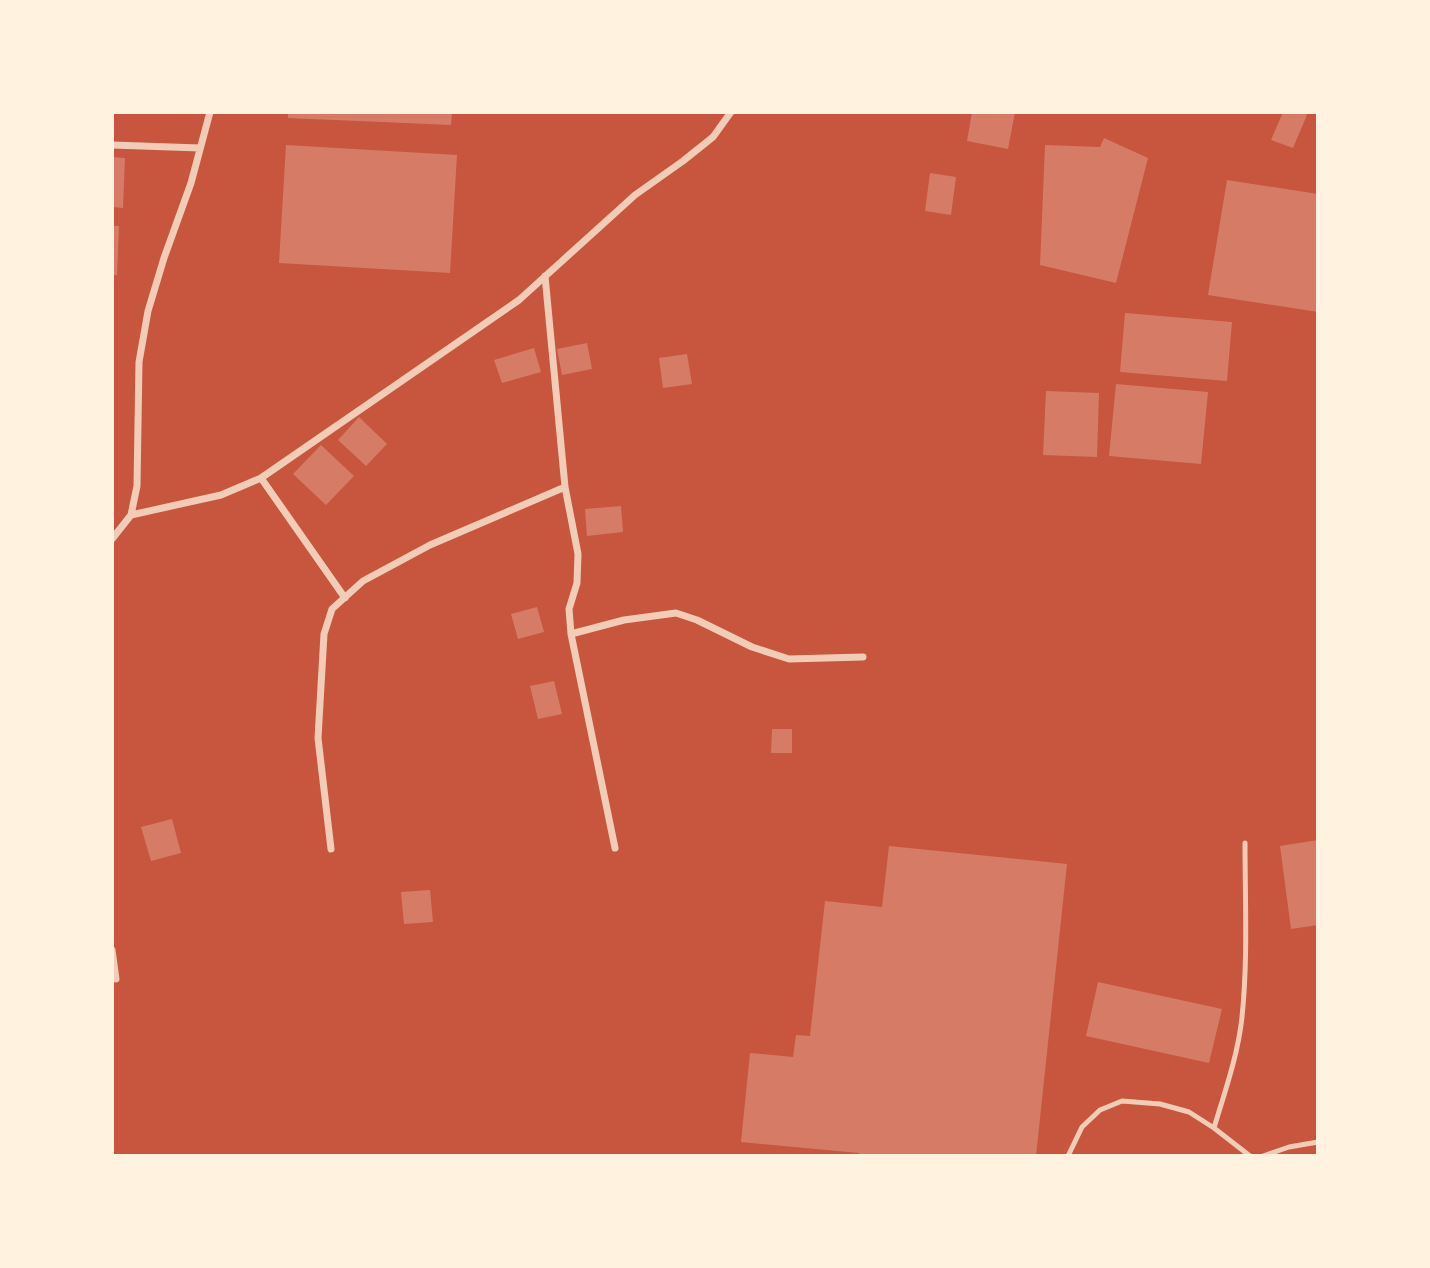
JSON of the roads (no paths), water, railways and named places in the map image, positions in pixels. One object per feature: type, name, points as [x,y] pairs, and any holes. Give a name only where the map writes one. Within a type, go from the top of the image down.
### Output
[{"type":"street","points":[[112,539],[131,515],[137,486],[139,362],[148,311],[191,183],[210,112]]},
{"type":"street","points":[[131,515],[221,495],[261,478],[519,300],[635,194],[684,161],[713,137],[731,112]]},
{"type":"street","points":[[112,145],[200,148]]},
{"type":"street","points":[[545,276],[565,487],[578,554],[577,583],[569,609],[571,634],[615,848]]},
{"type":"street","points":[[261,478],[345,597]]},
{"type":"street","points":[[331,849],[318,738],[324,634],[332,609],[363,581],[430,545],[565,487]]},
{"type":"street","points":[[571,634],[624,620],[676,613],[697,620],[752,647],[789,659],[863,657]]},
{"type":"street","points":[[112,950],[116,979]]},
{"type":"lane","points":[[1214,1128],[1233,1063],[1242,1019],[1245,969],[1245,843]]},
{"type":"lane","points":[[1068,1156],[1082,1127],[1100,1111],[1122,1101],[1160,1104],[1189,1112],[1250,1156]]},
{"type":"lane","points":[[1264,1156],[1289,1147],[1318,1142]]}]
